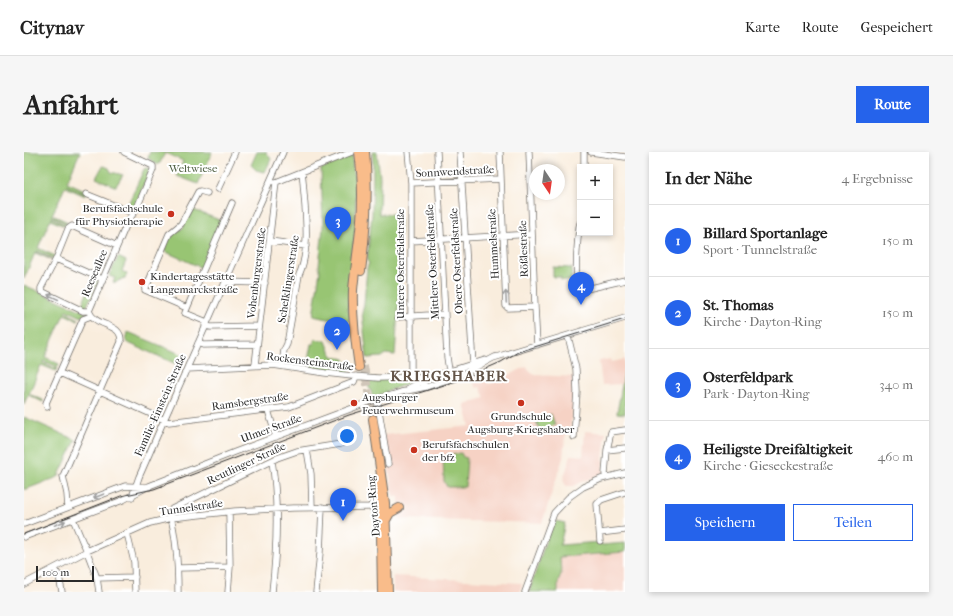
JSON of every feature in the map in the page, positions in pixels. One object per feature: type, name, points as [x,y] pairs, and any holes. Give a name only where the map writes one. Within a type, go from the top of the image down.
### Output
[{"type":"highway","points":[[359,152],[367,180],[367,207],[358,316],[361,366]]},
{"type":"highway","name":"Dayton-Ring","points":[[382,592],[380,514],[371,419],[385,503],[388,592]]},
{"type":"highway","points":[[385,503],[399,508],[390,513],[386,520]]},
{"type":"street","name":"Reeseallee","points":[[90,313],[102,279],[128,221],[134,214],[153,170],[152,166],[149,164],[124,152]]},
{"type":"street","points":[[218,189],[235,152]]},
{"type":"street","name":"Familie-Einstein-Straße","points":[[132,497],[206,324],[273,181],[283,152]]},
{"type":"street","points":[[273,181],[359,152]]},
{"type":"street","name":"Untere Osterfeldstraße","points":[[408,152],[411,183],[411,377]]},
{"type":"street","name":"Mittlere Osterfeldstraße","points":[[437,152],[447,367],[449,371]]},
{"type":"street","name":"Obere Osterfeldstraße","points":[[460,152],[473,366]]},
{"type":"street","name":"Hummelstraße","points":[[500,152],[506,306],[508,308],[535,307]]},
{"type":"street","name":"Rößlestraße","points":[[529,152],[537,345]]},
{"type":"street","points":[[584,152],[584,164]]},
{"type":"street","points":[[591,152],[625,157]]},
{"type":"street","name":"Schelklingerstraße","points":[[282,365],[306,246],[302,172]]},
{"type":"street","name":"Sonnwendstraße","points":[[411,183],[500,179]]},
{"type":"street","name":"Vohenburgerstraße","points":[[255,365],[270,241],[273,181]]},
{"type":"street","points":[[187,308],[145,290],[169,234],[181,224],[198,192],[200,191],[207,193]]},
{"type":"street","points":[[86,194],[134,214]]},
{"type":"street","points":[[232,203],[185,313],[210,327],[259,326]]},
{"type":"street","points":[[68,508],[63,476],[122,342],[122,338],[120,332],[95,320],[90,313],[41,290],[68,229],[71,226],[117,246]]},
{"type":"street","points":[[411,241],[532,234]]},
{"type":"street","points":[[579,236],[577,270],[579,284],[587,288],[598,288],[625,280]]},
{"type":"street","points":[[270,241],[306,246]]},
{"type":"street","points":[[56,259],[102,279]]},
{"type":"street","points":[[226,282],[264,283]]},
{"type":"street","points":[[47,407],[46,403],[83,319],[90,313]]},
{"type":"street","points":[[398,317],[445,314]]},
{"type":"street","name":"Ulmer Straße","points":[[401,392],[422,381],[449,371],[473,366],[495,357],[625,318]]},
{"type":"street","points":[[568,336],[576,369],[574,437]]},
{"type":"street","points":[[198,343],[203,345],[257,344]]},
{"type":"street","name":"Rockensteinstraße","points":[[187,369],[282,365],[325,373],[356,376],[411,377],[419,378],[422,381]]},
{"type":"street","name":"Ulmer Straße","points":[[24,537],[132,497],[149,486],[377,399],[459,376],[473,366]]},
{"type":"street","points":[[60,373],[164,420]]},
{"type":"street","name":"Ramsbergstraße","points":[[164,420],[174,422],[289,407],[354,382],[356,376]]},
{"type":"street","points":[[422,381],[426,386]]},
{"type":"street","points":[[377,399],[388,464]]},
{"type":"street","points":[[268,410],[276,437]]},
{"type":"street","points":[[606,477],[607,450],[611,432],[625,430]]},
{"type":"street","name":"Reutlinger Straße","points":[[171,518],[170,514],[172,509],[272,461],[297,451],[342,444]]},
{"type":"street","points":[[607,450],[625,448]]},
{"type":"street","points":[[307,450],[311,474],[312,507]]},
{"type":"street","points":[[272,461],[277,508],[276,553],[272,592]]},
{"type":"street","points":[[526,592],[554,513],[574,493],[606,477],[625,472]]},
{"type":"street","name":"Ulmer Straße","points":[[24,524],[125,486],[149,486]]},
{"type":"street","points":[[600,541],[597,504],[601,500],[625,492]]},
{"type":"street","points":[[67,494],[76,505]]},
{"type":"street","name":"Tunnelstraße","points":[[24,584],[127,533],[150,523],[171,518],[277,508],[371,507],[372,503]]},
{"type":"street","points":[[316,592],[321,550],[322,507]]},
{"type":"street","points":[[228,592],[230,567],[229,512]]},
{"type":"street","points":[[171,518],[176,545],[178,592]]},
{"type":"street","points":[[74,519],[97,578],[99,592]]},
{"type":"street","points":[[600,533],[625,530]]},
{"type":"street","points":[[127,533],[134,562],[135,592]]},
{"type":"street","points":[[178,568],[230,567]]},
{"type":"street","points":[[55,568],[59,576],[62,592]]},
{"type":"street","points":[[97,578],[135,576]]},
{"type":"shaded area","points":[[611,359],[612,362],[625,359],[621,384],[602,385],[599,361]]},
{"type":"shaded area","points":[[526,367],[535,375],[574,377],[572,418],[569,432],[565,437],[563,458],[542,523],[399,519],[399,497],[393,496],[384,435],[470,426],[464,404],[485,398],[480,387],[476,388],[472,379],[484,374],[489,384]]},
{"type":"shaded area","points":[[585,431],[606,433],[603,473],[573,486],[566,486],[563,480],[571,455],[583,456]]},
{"type":"shaded area","points":[[625,552],[625,592],[558,592],[558,583],[561,574],[560,557]]},
{"type":"shaded area","points":[[393,576],[522,583],[520,592],[393,592]]},
{"type":"green space","points":[[24,152],[80,152],[67,182],[87,191],[86,194],[66,185],[86,195],[85,196],[65,187],[52,215],[68,222],[68,224],[52,217],[51,218],[68,226],[67,227],[50,220],[38,248],[55,256],[54,258],[37,251],[36,252],[52,260],[35,253],[24,279]]},
{"type":"green space","name":"Weltwiese","points":[[150,152],[212,152],[198,184],[177,176],[183,161],[165,153],[158,165],[148,158]]},
{"type":"green space","points":[[257,152],[266,152],[271,159],[265,172],[256,170],[251,165]]},
{"type":"green space","points":[[372,152],[377,152],[380,177],[379,214],[397,214],[397,220],[400,220],[399,298],[395,355],[386,354],[382,357],[367,358],[362,312],[367,268],[369,263],[367,261],[372,214]]},
{"type":"green space","points":[[353,155],[352,164],[355,179],[356,219],[354,242],[350,256],[353,257],[348,304],[350,321],[338,321],[313,316],[320,271],[319,266],[323,227],[321,169]]},
{"type":"green space","points":[[104,166],[109,168],[111,172],[123,175],[116,186],[96,178]]},
{"type":"green space","points":[[144,169],[150,169],[134,209],[129,202]]},
{"type":"green space","points":[[191,209],[222,221],[202,268],[164,251],[171,235],[183,228]]},
{"type":"green space","points":[[118,257],[126,261],[122,271],[127,274],[125,278],[116,283],[113,282],[115,278],[109,276]]},
{"type":"green space","points":[[553,267],[572,268],[571,281],[561,280],[561,277],[553,277]]},
{"type":"green space","points":[[93,279],[98,281],[86,308],[81,307]]},
{"type":"green space","points":[[24,285],[87,313],[82,317],[66,310],[65,312],[79,319],[78,320],[64,314],[45,357],[59,364],[58,367],[43,361],[43,363],[57,369],[56,371],[41,365],[29,394],[43,400],[43,402],[28,395],[24,404]]},
{"type":"green space","points":[[128,332],[183,355],[185,357],[181,366],[126,342]]},
{"type":"green space","points":[[315,339],[326,341],[332,356],[345,359],[350,373],[307,366],[311,344],[314,344]]},
{"type":"green space","points":[[625,368],[625,414],[617,413]]},
{"type":"green space","points":[[364,379],[411,379],[411,382],[373,397],[367,382],[364,381]]},
{"type":"green space","points":[[551,414],[555,425],[540,431],[536,421]]},
{"type":"green space","points":[[24,417],[76,440],[58,477],[24,490]]},
{"type":"green space","points":[[461,453],[463,457],[467,458],[465,487],[447,487],[444,481],[443,458],[447,455]]},
{"type":"green space","points":[[556,521],[565,523],[560,545],[600,542],[602,545],[625,543],[625,552],[560,557],[561,574],[558,583],[558,592],[529,592],[548,534]]},
{"type":"tunnel","points":[[364,366],[373,419]]},
{"type":"tram line","points":[[24,534],[121,496],[154,489],[349,415],[460,380],[501,362],[518,352],[625,319]]},
{"type":"place","name":"Berufsfachschule für Physiotherapie","points":[[171,214]]},
{"type":"place","name":"Osterfeldpark","points":[[338,240]]},
{"type":"place","name":"Kindertagesstätte Langemarckstraße","points":[[142,282]]},
{"type":"place","name":"Heiligste Dreifaltigkeit","points":[[581,305]]},
{"type":"place","name":"St. Thomas","points":[[337,350]]},
{"type":"place","name":"Augsburger Feuerwehrmuseum","points":[[354,403]]},
{"type":"place","name":"Grundschule Augsburg-Kriegshaber","points":[[521,403]]},
{"type":"place","name":"Berufsfachschulen der bfz","points":[[414,450]]},
{"type":"place","name":"Billard Sportanlage","points":[[343,521]]},
{"type":"district","name":"KRIEGSHABER","points":[[449,376]]}]
